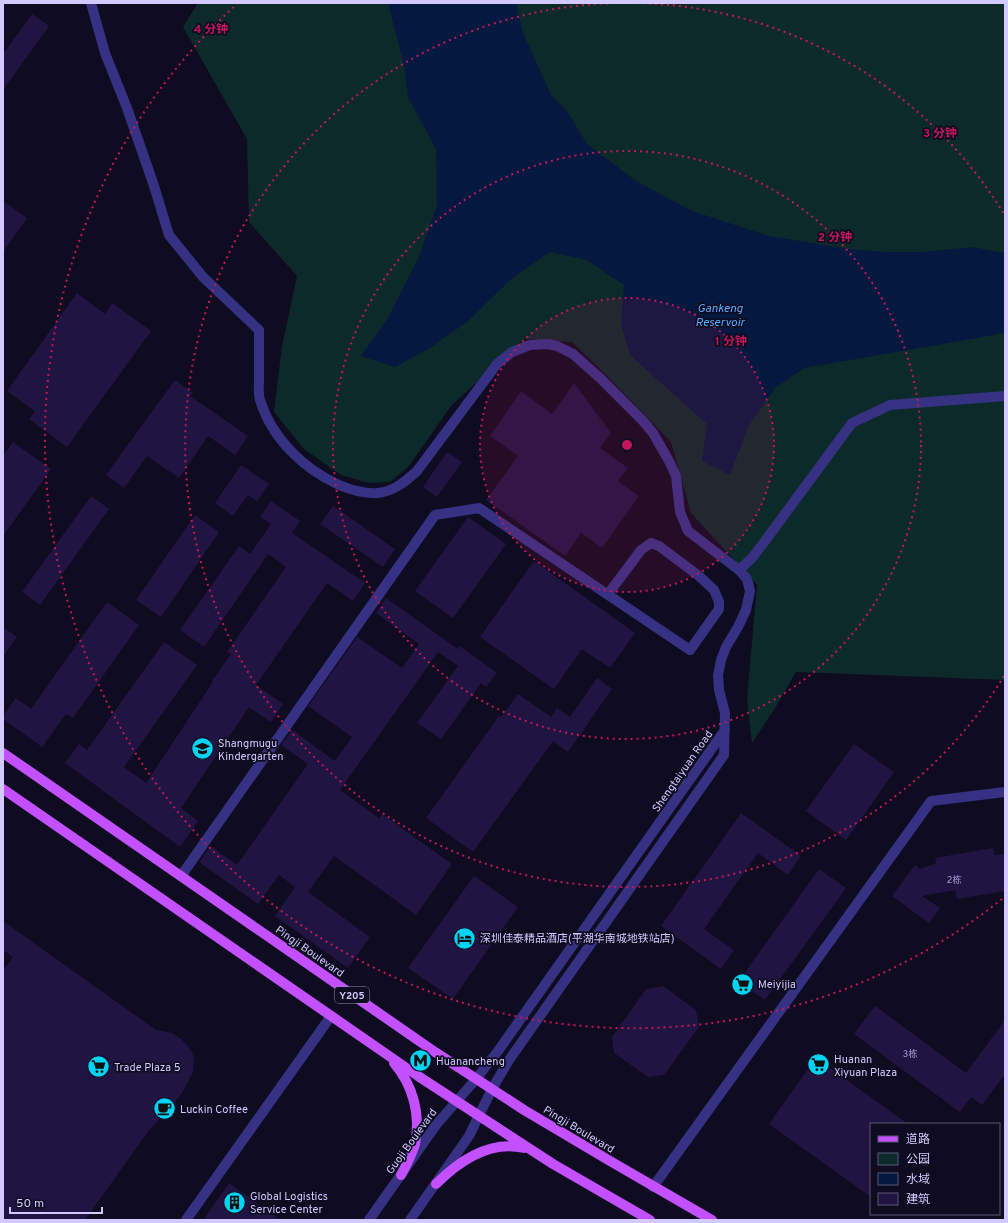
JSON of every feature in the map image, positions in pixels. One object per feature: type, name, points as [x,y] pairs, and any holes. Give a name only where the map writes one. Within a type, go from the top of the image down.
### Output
[{"type":"main road","name":"Pingji Boulevard","points":[[3,752],[435,1052],[551,1126],[653,1187],[712,1220]]},
{"type":"main road","name":"Y205","points":[[3,789],[456,1101],[530,1149],[605,1195],[650,1220]]},
{"type":"main road","points":[[383,1051],[403,1074],[409,1087],[416,1114],[417,1130],[414,1145],[401,1175]]},
{"type":"main road","points":[[436,1184],[459,1163],[472,1155],[507,1146],[517,1146],[530,1149]]},
{"type":"street","points":[[91,3],[105,53],[127,108],[169,235],[203,277],[259,330],[260,399],[270,423],[285,445],[303,463],[324,478],[348,489],[363,493],[378,493],[392,489],[406,481],[416,471],[497,364],[504,357],[530,345],[548,344],[557,346],[573,354],[600,378],[643,421],[661,446],[676,476],[680,512],[688,531],[740,570],[747,579],[750,591],[746,610],[720,660],[718,675],[719,690],[725,713],[725,730]]},
{"type":"street","points":[[740,570],[762,545],[852,423],[890,405],[1005,396]]},
{"type":"street","points":[[181,876],[436,515],[479,508],[690,650],[719,609],[719,602],[714,590],[699,576],[660,546],[651,543],[640,550],[608,594]]},
{"type":"street","name":"Shengtaiyuan Road","points":[[476,1079],[503,1045],[725,730]]},
{"type":"street","name":"Shengtaiyuan Road","points":[[492,1089],[509,1060],[724,755],[725,730]]},
{"type":"street","points":[[653,1187],[931,801],[1005,792]]},
{"type":"street","points":[[186,1220],[331,1016]]},
{"type":"street","name":"Guoji Boulevard","points":[[369,1220],[436,1126],[476,1079]]},
{"type":"street","points":[[410,1220],[469,1136],[492,1089]]},
{"type":"green space","points":[[198,3],[1005,3],[1005,680],[796,672],[752,743],[747,699],[757,585],[691,513],[671,442],[572,342],[524,339],[451,406],[409,466],[390,482],[369,483],[341,475],[304,449],[274,412],[282,346],[297,276],[249,222],[247,139],[183,27]]},
{"type":"water","name":"Gankeng Reservoir","points":[[388,3],[516,3],[523,33],[551,95],[567,111],[587,144],[636,181],[692,211],[769,236],[849,249],[885,252],[923,252],[972,247],[1005,253],[1005,333],[804,368],[775,388],[749,425],[730,475],[702,461],[707,424],[630,355],[621,324],[624,285],[587,260],[550,252],[511,279],[467,322],[428,349],[395,367],[361,356],[388,318],[419,257],[437,206],[436,149],[408,97],[404,65]]},
{"type":"building","points":[[32,14],[49,26],[3,90],[3,54]]},
{"type":"building","points":[[3,201],[27,218],[3,252]]},
{"type":"building","points":[[77,293],[105,314],[112,303],[151,331],[67,447],[29,419],[35,411],[7,391]]},
{"type":"building","points":[[175,380],[193,393],[190,396],[248,436],[235,455],[208,436],[179,478],[147,456],[124,488],[106,475]]},
{"type":"building","points":[[574,383],[611,433],[600,448],[628,468],[618,481],[639,496],[602,548],[581,533],[565,556],[486,500],[518,456],[490,436],[521,391],[552,414]]},
{"type":"building","points":[[13,442],[51,469],[3,536],[3,455]]},
{"type":"building","points":[[447,452],[462,462],[437,497],[423,487]]},
{"type":"building","points":[[241,465],[269,484],[257,501],[248,495],[233,516],[215,503]]},
{"type":"building","points":[[91,496],[109,509],[40,605],[22,592]]},
{"type":"building","points":[[271,501],[300,521],[292,533],[365,583],[353,601],[327,583],[256,685],[283,704],[271,722],[249,707],[181,808],[198,821],[180,847],[65,763],[79,744],[87,750],[164,642],[197,665],[124,767],[146,783],[231,654],[227,652],[286,567],[268,554],[204,647],[180,630],[239,546],[250,554],[271,524],[260,517]]},
{"type":"building","points":[[333,506],[395,549],[383,567],[320,524]]},
{"type":"building","points":[[195,515],[219,532],[161,617],[136,600]]},
{"type":"building","points":[[468,517],[506,544],[453,618],[415,591]]},
{"type":"building","points":[[534,561],[635,633],[610,668],[582,649],[554,689],[480,637]]},
{"type":"building","points":[[386,598],[458,649],[460,646],[497,673],[486,687],[481,683],[441,739],[417,723],[458,666],[438,652],[340,790],[379,818],[382,814],[452,864],[416,915],[334,856],[308,892],[370,937],[348,968],[275,916],[295,887],[279,875],[258,904],[199,862],[211,846],[237,865],[308,764],[281,745],[292,730],[335,761],[352,737],[308,706],[357,637],[402,668],[419,644],[376,613]]},
{"type":"building","points":[[107,602],[139,625],[73,718],[66,714],[42,747],[3,719],[3,716],[16,698],[31,709]]},
{"type":"building","points":[[3,627],[17,637],[3,657]]},
{"type":"building","points":[[597,678],[612,689],[568,752],[553,741],[473,852],[426,818],[499,716],[501,717],[518,694],[551,717],[557,708],[570,717]]},
{"type":"building","points":[[854,744],[894,772],[846,840],[806,811]]},
{"type":"building","points":[[741,813],[801,856],[788,875],[758,853],[704,929],[734,950],[721,969],[661,926]]},
{"type":"building","points":[[993,848],[994,855],[1005,854],[1005,891],[957,899],[955,890],[922,896],[940,908],[929,923],[892,896],[915,865],[920,869],[936,863],[935,858]]},
{"type":"building","points":[[819,869],[846,888],[765,1000],[738,982]]},
{"type":"building","points":[[474,876],[518,907],[453,999],[408,968]]},
{"type":"building","name":"Trade Plaza 5","points":[[3,921],[156,1030],[172,1033],[181,1039],[193,1054],[193,1072],[182,1093],[165,1114],[149,1130],[85,1220],[3,1220],[3,971],[13,957],[3,950]]},
{"type":"building","points":[[663,986],[696,1010],[699,1027],[664,1075],[648,1077],[614,1053],[612,1037],[646,989]]},
{"type":"building","points":[[875,1006],[966,1073],[1005,1020],[1005,1074],[982,1105],[971,1097],[960,1112],[854,1034]]},
{"type":"building","points":[[816,1058],[907,1123],[870,1123],[870,1196],[769,1124]]},
{"type":"building","name":"Global Logistics Service Center","points":[[229,1183],[280,1220],[203,1220]]},
{"type":"place","name":"Shangmugu Kindergarten","points":[[202,749]]},
{"type":"place","name":"深圳佳泰精品酒店(平湖华南城地铁站店)","points":[[464,938]]},
{"type":"place","name":"Meiyijia","points":[[743,984]]},
{"type":"place","name":"Huanancheng","points":[[421,1061]]},
{"type":"place","name":"Huanan Xiyuan Plaza","points":[[819,1065]]},
{"type":"place","name":"Trade Plaza 5","points":[[98,1067]]},
{"type":"place","name":"Luckin Coffee","points":[[165,1109]]},
{"type":"place","name":"Global Logistics Service Center","points":[[235,1202]]}]
